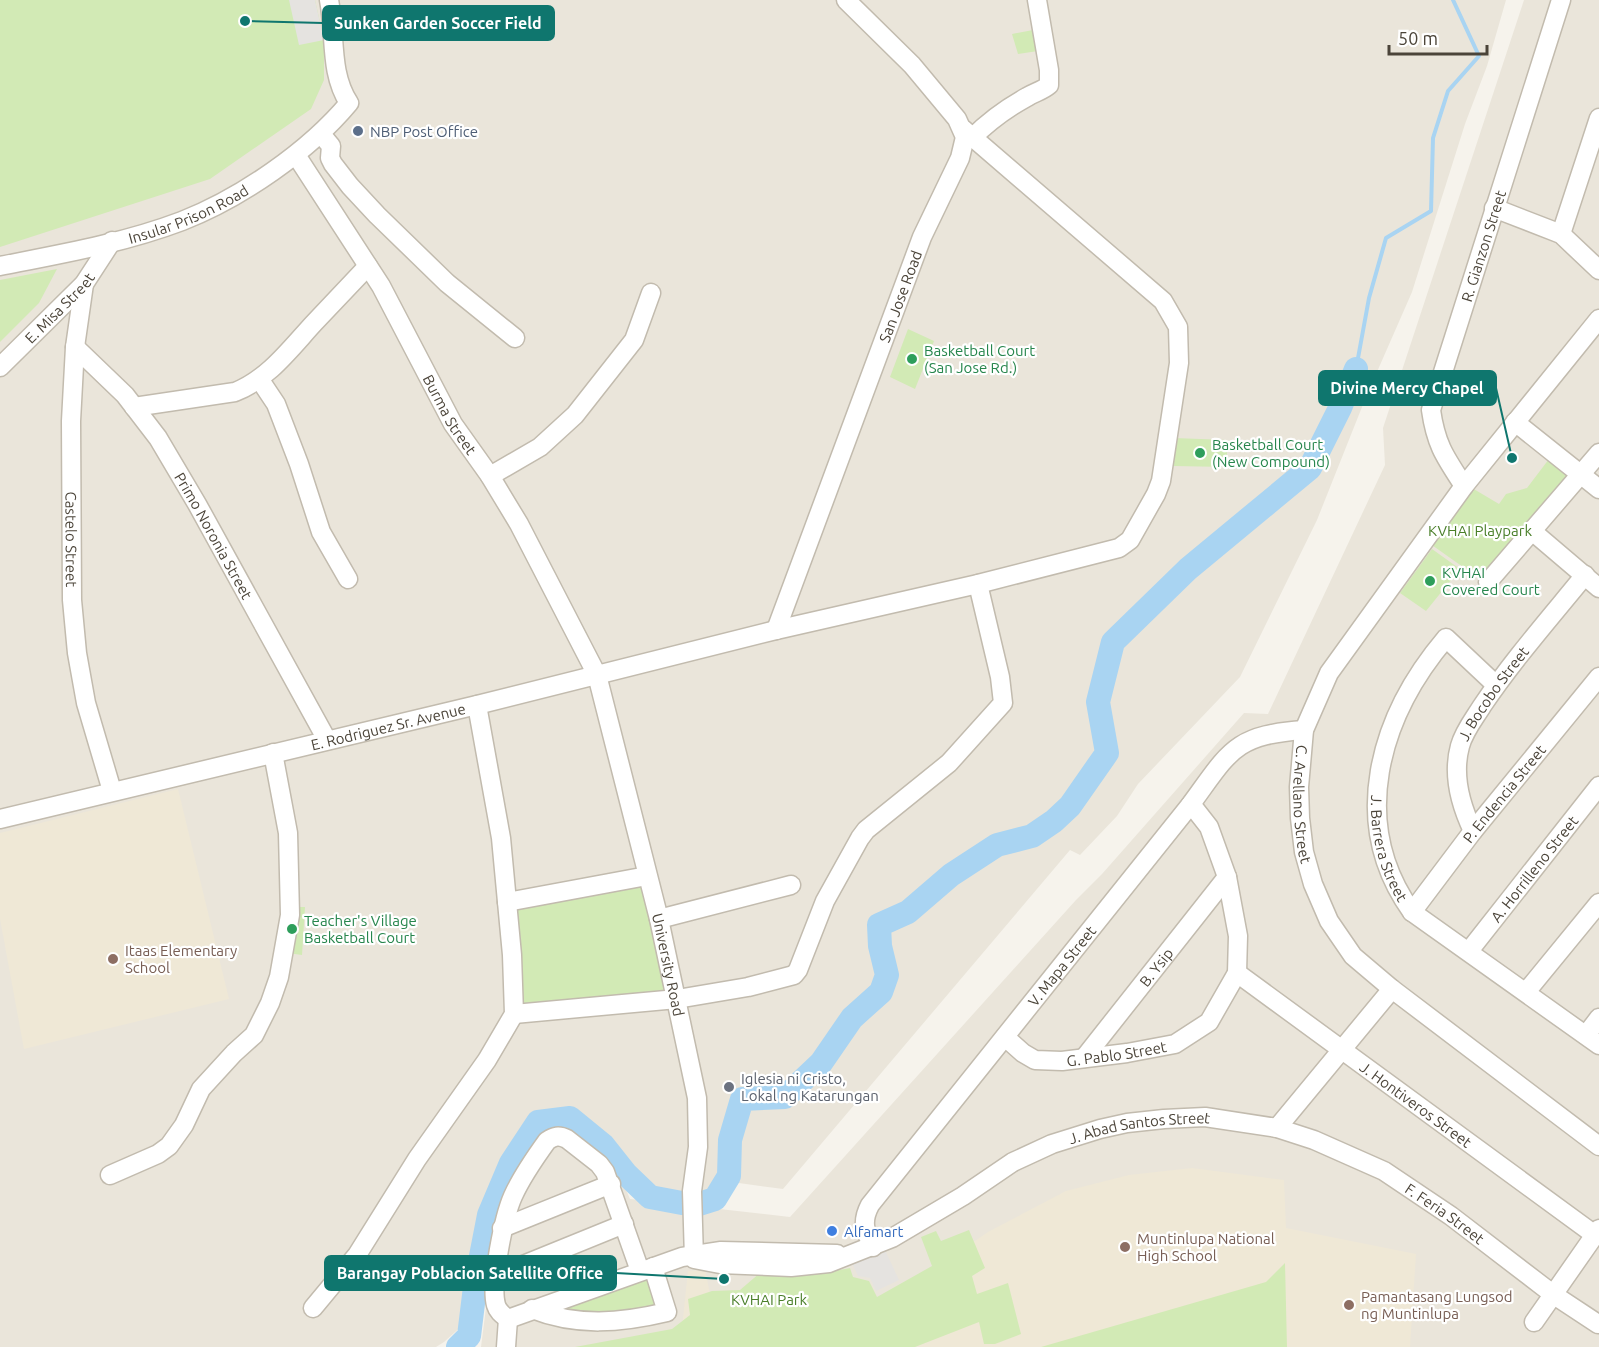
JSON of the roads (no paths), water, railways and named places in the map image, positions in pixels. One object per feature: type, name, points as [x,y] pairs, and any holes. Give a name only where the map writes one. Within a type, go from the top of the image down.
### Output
[{"type":"street","name":"Insular Prison Road","points":[[0,266],[112,241],[174,224],[215,206],[296,155],[321,134],[350,104],[343,94],[335,66],[329,0]]},
{"type":"street","points":[[846,0],[912,66],[968,133],[1049,85],[1049,70],[1037,0]]},
{"type":"street","name":"R. Gianzon Street","points":[[1464,486],[1442,454],[1434,432],[1431,410],[1561,0]]},
{"type":"street","points":[[1561,234],[1592,160],[1599,118]]},
{"type":"street","name":"E. Rodriguez Sr. Avenue","points":[[0,819],[477,705],[776,630],[978,584],[1119,548],[1130,540],[1161,481],[1179,363],[1178,327],[1163,301],[968,133]]},
{"type":"street","name":"San Jose Road","points":[[776,630],[922,237],[962,152],[968,133]]},
{"type":"street","points":[[321,134],[331,146],[330,158],[333,164],[376,215],[447,283],[515,338]]},
{"type":"street","name":"Burma Street","points":[[296,155],[381,286],[453,424],[519,524],[597,675]]},
{"type":"street","points":[[1494,208],[1561,234],[1599,270]]},
{"type":"street","name":"E. Misa Street","points":[[0,367],[84,284],[112,241]]},
{"type":"street","points":[[134,407],[235,392],[260,380],[368,266]]},
{"type":"street","name":"Castelo Street","points":[[84,284],[75,347],[70,421],[72,600],[77,653],[86,703],[112,791]]},
{"type":"street","points":[[489,476],[540,447],[575,415],[634,340],[651,293]]},
{"type":"street","name":"C. Arellano Street","points":[[1599,319],[1464,486],[1329,673],[1304,730],[1299,787],[1304,852],[1313,884],[1329,921],[1353,956],[1392,989],[1599,1146]]},
{"type":"street","name":"Primo Noronia Street","points":[[75,347],[125,395],[158,438],[192,495],[327,740]]},
{"type":"street","points":[[260,380],[276,404],[321,532],[348,579]]},
{"type":"street","points":[[1515,422],[1599,489]]},
{"type":"street","points":[[1488,582],[1599,453]]},
{"type":"street","points":[[1532,531],[1599,588]]},
{"type":"street","name":"J. Bocobo Street","points":[[1473,831],[1464,811],[1457,774],[1457,760],[1465,733],[1496,685],[1585,575]]},
{"type":"street","points":[[514,1014],[677,999],[748,987],[794,975],[825,901],[866,830],[949,763],[1003,703],[1000,676],[991,648],[978,584]]},
{"type":"street","name":"J. Barrera Street","points":[[1496,685],[1446,638],[1429,658],[1392,727],[1380,765],[1376,803],[1379,837],[1390,873],[1401,897],[1412,912],[1592,1040]]},
{"type":"street","name":"University Road","points":[[597,675],[659,919],[697,1098],[698,1147],[692,1191],[694,1257]]},
{"type":"street","name":"P. Endencia Street","points":[[1412,912],[1473,831],[1599,677]]},
{"type":"street","points":[[313,1308],[357,1255],[417,1160],[487,1060],[514,1014],[512,955],[501,838],[477,705]]},
{"type":"street","name":"V. Mapa Street","points":[[873,1247],[864,1229],[864,1220],[870,1205],[1191,804],[1225,758],[1238,746],[1253,738],[1273,732],[1304,730]]},
{"type":"street","points":[[110,1175],[158,1154],[169,1146],[184,1125],[201,1089],[254,1035],[270,1003],[279,976],[290,915],[288,833],[273,753]]},
{"type":"street","name":"A. Horrilleno Street","points":[[1469,951],[1599,786]]},
{"type":"street","points":[[1191,804],[1209,827],[1227,878],[1238,936],[1238,974]]},
{"type":"street","points":[[507,902],[647,876]]},
{"type":"street","name":"B. Ysip","points":[[1084,1058],[1227,878]]},
{"type":"street","points":[[659,919],[791,885]]},
{"type":"street","points":[[1526,992],[1599,903]]},
{"type":"street","name":"G. Pablo Street","points":[[1005,1037],[1035,1060],[1062,1061],[1175,1044],[1209,1022],[1238,974]]},
{"type":"street","name":"J. Hontiveros Street","points":[[1238,974],[1597,1232]]},
{"type":"street","points":[[1277,1128],[1392,989]]},
{"type":"street","points":[[1592,1040],[1599,1018]]},
{"type":"street","name":"J. Abad Santos Street","points":[[694,1257],[720,1264],[804,1267],[829,1263],[892,1238],[963,1196],[1013,1162],[1052,1144],[1100,1129],[1164,1119],[1205,1117],[1277,1128]]},
{"type":"street","name":"F. Feria Street","points":[[1277,1128],[1314,1140],[1384,1171],[1451,1216],[1554,1294],[1598,1324]]},
{"type":"street","points":[[508,1319],[499,1312],[496,1306],[496,1276],[502,1228],[512,1198],[527,1169],[547,1141],[562,1136],[599,1164],[611,1184],[624,1224],[667,1312],[633,1319],[590,1322],[558,1318],[532,1309]]},
{"type":"street","points":[[502,1228],[611,1184]]},
{"type":"street","points":[[496,1276],[624,1224]]},
{"type":"street","points":[[1534,1322],[1597,1232]]},
{"type":"street","points":[[508,1319],[646,1269],[694,1257]]},
{"type":"street","points":[[504,1346],[508,1319]]},
{"type":"waterway","points":[[1356,369],[1369,298],[1386,238],[1431,211],[1433,138],[1448,91],[1479,56],[1453,0]]},
{"type":"waterway","points":[[699,1204],[715,1199],[729,1176],[730,1140],[742,1099],[785,1097],[821,1063],[852,1018],[881,992],[887,975],[880,946],[879,925],[908,912],[951,875],[997,845],[1032,836],[1054,821],[1070,806],[1107,753],[1098,702],[1113,642],[1188,569],[1310,468],[1340,408],[1356,369]]},
{"type":"waterway","points":[[458,1347],[469,1336],[475,1287],[489,1215],[511,1163],[538,1122],[570,1118],[603,1145],[626,1174],[650,1197],[682,1203]]},
{"type":"place","name":"Sunken Garden Soccer Field","points":[[245,21]]},
{"type":"place","name":"NBP Post Office","points":[[358,131]]},
{"type":"place","name":"Basketball Court (San Jose Rd.)","points":[[912,359]]},
{"type":"place","name":"Basketball Court (New Compound)","points":[[1200,453]]},
{"type":"place","name":"Divine Mercy Chapel","points":[[1512,458]]},
{"type":"place","name":"KVHAI Covered Court","points":[[1430,581]]},
{"type":"place","name":"Teacher's Village Basketball Court","points":[[292,929]]},
{"type":"place","name":"Itaas Elementary School","points":[[113,959]]},
{"type":"place","name":"Iglesia ni Cristo, Lokal ng Katarungan","points":[[729,1087]]},
{"type":"place","name":"Alfamart","points":[[832,1231]]},
{"type":"place","name":"Muntinlupa National High School","points":[[1125,1247]]},
{"type":"place","name":"Barangay Poblacion Satellite Office","points":[[724,1279]]},
{"type":"place","name":"Pamantasang Lungsod ng Muntinlupa","points":[[1349,1305]]},
{"type":"park label","name":"KVHAI Playpark","points":[[1480,530]]},
{"type":"park label","name":"KVHAI Park","points":[[769,1299]]}]
